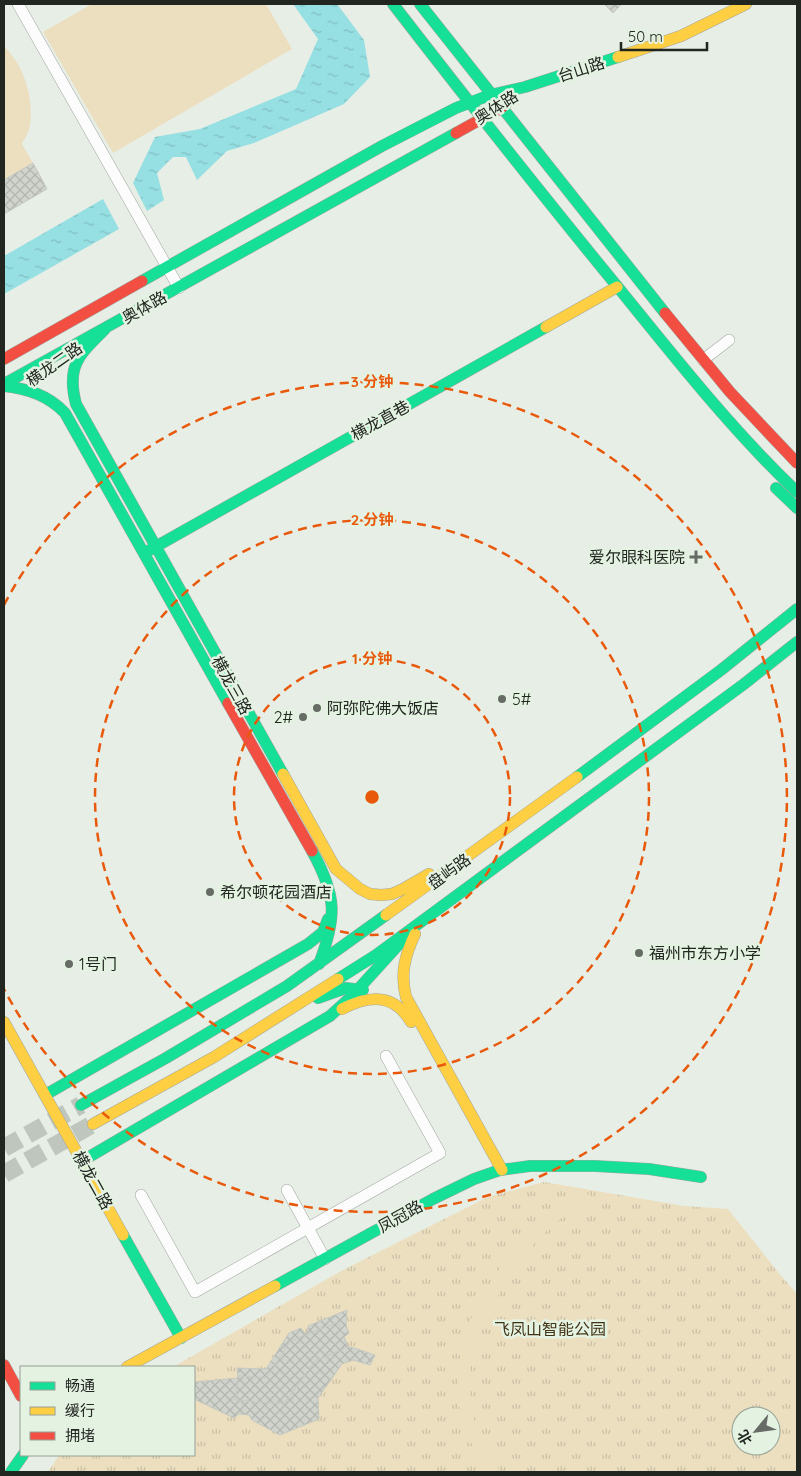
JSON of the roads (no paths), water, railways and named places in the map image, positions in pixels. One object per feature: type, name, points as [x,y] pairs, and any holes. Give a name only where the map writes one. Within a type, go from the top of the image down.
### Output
[{"type":"main road","points":[[394,4],[469,102],[727,422],[797,492]]},
{"type":"main road","points":[[420,4],[490,95],[703,360],[758,424],[797,463]]},
{"type":"main road","name":"台山路","points":[[525,87],[681,36],[746,4]]},
{"type":"main road","name":"奥体路","points":[[4,358],[382,146],[469,102],[525,87]]},
{"type":"main road","name":"奥体路","points":[[4,385],[481,117],[501,108],[525,87]]},
{"type":"main road","name":"横龙直巷","points":[[144,553],[617,287]]},
{"type":"main road","name":"横龙三路","points":[[105,329],[78,358],[71,377],[71,388],[80,412],[336,869],[351,884],[366,892],[386,895],[397,893],[414,884],[460,852],[508,828]]},
{"type":"main road","name":"横龙二路","points":[[4,399],[105,329]]},
{"type":"main road","name":"横龙三路","points":[[4,385],[42,394],[65,413],[321,868],[329,886],[332,904],[330,933],[319,964]]},
{"type":"main road","points":[[759,456],[776,488],[797,508]]},
{"type":"main road","points":[[781,622],[797,596]]},
{"type":"main road","name":"盘屿路","points":[[81,1105],[220,1026],[287,986],[319,964],[508,828],[721,670],[797,609]]},
{"type":"main road","name":"盘屿路","points":[[92,1124],[214,1057],[376,955],[768,666],[797,642]]},
{"type":"main road","points":[[768,666],[797,654]]},
{"type":"main road","points":[[45,1095],[308,944],[323,932],[332,904]]},
{"type":"main road","points":[[330,1016],[359,989],[419,923]]},
{"type":"main road","points":[[419,923],[404,961],[402,980],[406,997],[498,1171]]},
{"type":"main road","points":[[289,1010],[338,990],[359,989],[372,992],[398,1005],[408,1017],[498,1171]]},
{"type":"main road","points":[[82,1161],[330,1016],[358,1002],[390,1001]]},
{"type":"main road","name":"横龙二路","points":[[4,1022],[181,1338]]},
{"type":"main road","name":"凤冠路","points":[[129,1366],[439,1195],[498,1171],[525,1166],[590,1165],[648,1169],[701,1176]]},
{"type":"main road","points":[[4,1365],[20,1394]]},
{"type":"main road","points":[[10,1472],[22,1456]]},
{"type":"street","points":[[18,4],[179,288]]},
{"type":"street","points":[[703,360],[729,340]]},
{"type":"street","points":[[141,1195],[195,1292],[308,1228],[440,1153],[386,1056]]},
{"type":"street","points":[[287,1190],[325,1258]]},
{"type":"water","points":[[293,4],[337,4],[364,40],[370,77],[344,104],[254,143],[227,151],[197,180],[186,157],[173,157],[157,173],[164,200],[147,211],[133,183],[155,137],[200,129],[296,89],[318,39]]},
{"type":"water","points":[[103,199],[119,229],[4,294],[4,256]]},
{"type":"tunnel","points":[[4,1148],[81,1105]]},
{"type":"tunnel","points":[[4,1174],[93,1124]]},
{"type":"place","name":"爱尔眼科医院","points":[[696,557]]},
{"type":"place","name":"5#","points":[[502,699]]},
{"type":"place","name":"阿弥陀佛大饭店","points":[[317,708]]},
{"type":"place","name":"2#","points":[[303,717]]},
{"type":"place","name":"希尔顿花园酒店","points":[[210,892]]},
{"type":"place","name":"福州市东方小学","points":[[639,953]]},
{"type":"place","name":"1号门","points":[[69,964]]},
{"type":"park label","name":"飞凤山智能公园","points":[[550,1329]]}]
